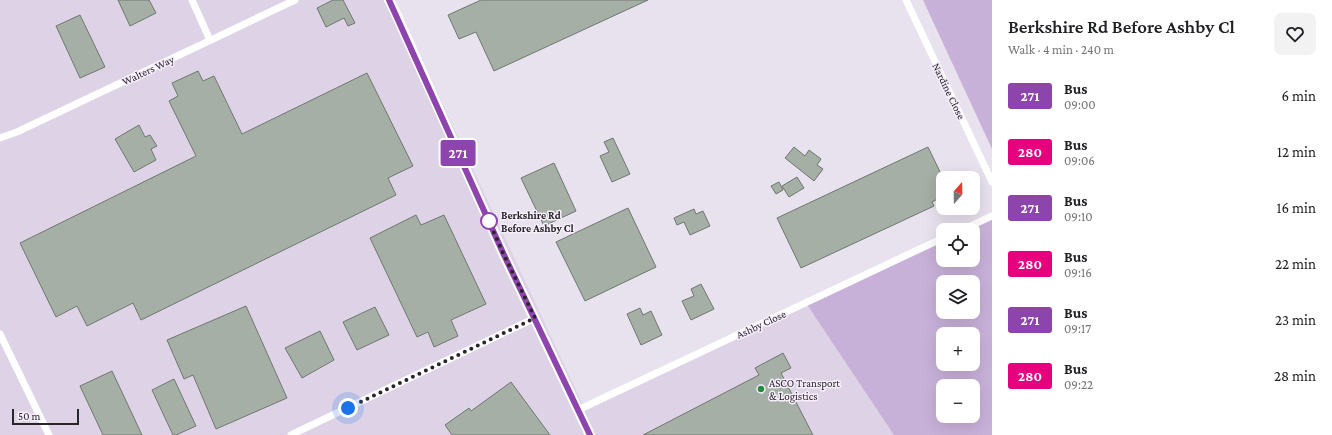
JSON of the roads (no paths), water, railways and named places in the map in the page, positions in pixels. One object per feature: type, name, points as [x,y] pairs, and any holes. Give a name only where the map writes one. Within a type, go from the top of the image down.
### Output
[{"type":"main road","points":[[389,0],[504,255],[590,435]]},
{"type":"street","points":[[192,0],[210,40]]},
{"type":"street","name":"Walters Way","points":[[0,138],[17,132],[295,0]]},
{"type":"street","name":"Nardine Close","points":[[906,0],[992,182]]},
{"type":"street","points":[[977,223],[992,216]]},
{"type":"street","name":"Ashby Close","points":[[578,410],[936,241]]},
{"type":"street","points":[[291,435],[535,318]]},
{"type":"street","points":[[0,334],[49,435]]},
{"type":"place","name":"Berkshire Rd Before Ashby Cl","points":[[489,221]]},
{"type":"place","name":"ASCO Transport & Logistics","points":[[761,389]]}]
